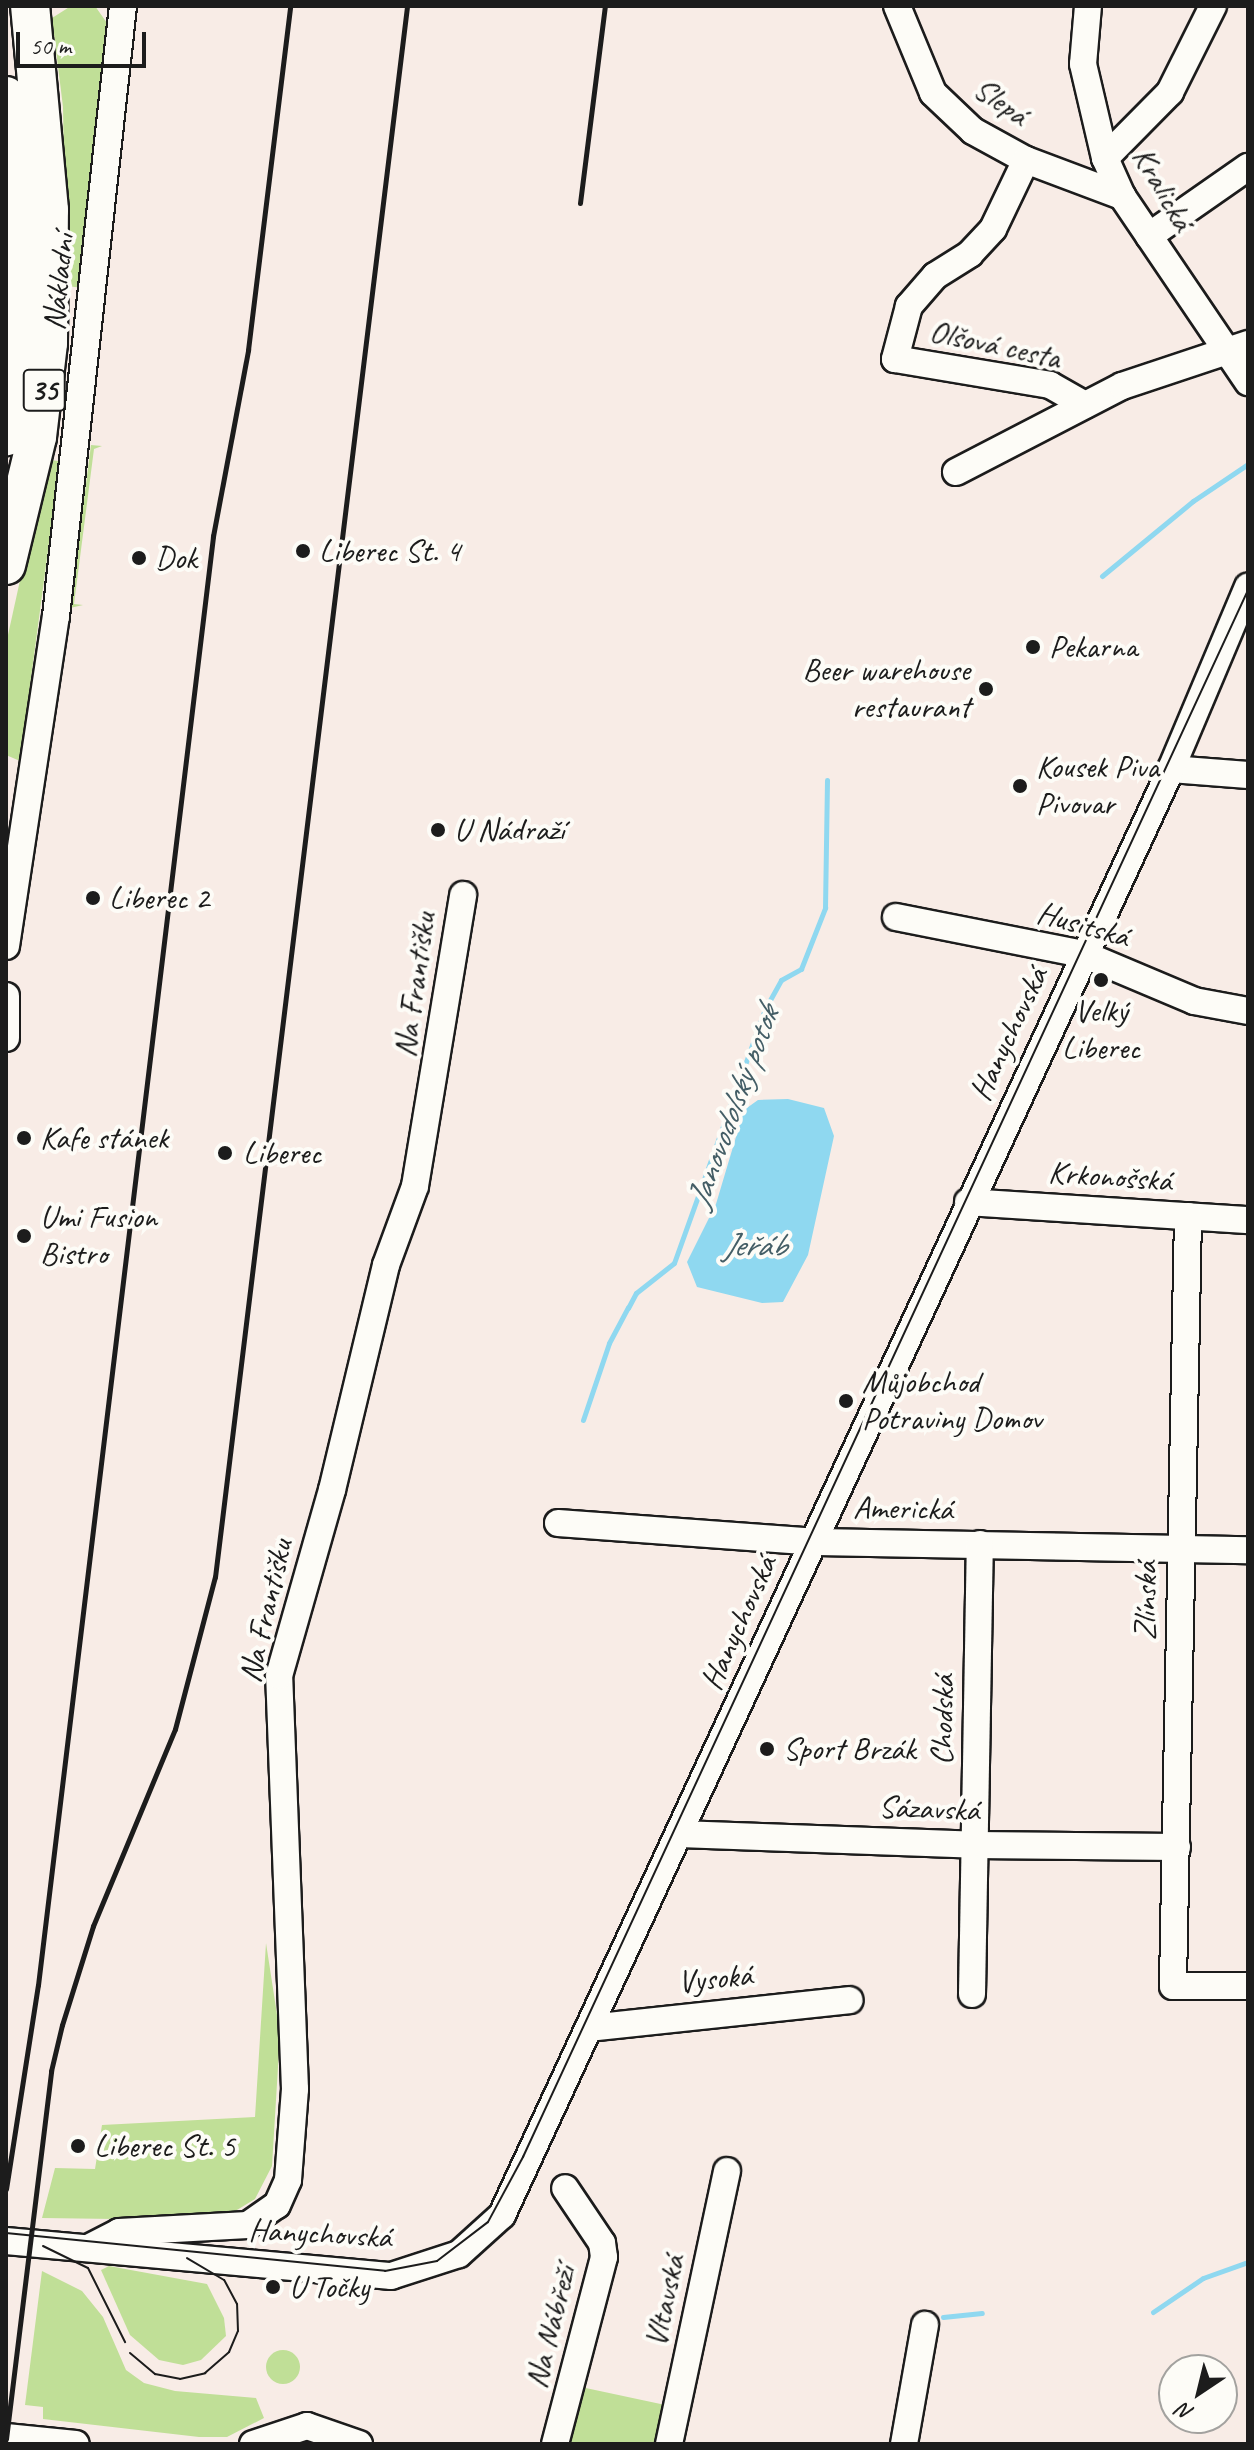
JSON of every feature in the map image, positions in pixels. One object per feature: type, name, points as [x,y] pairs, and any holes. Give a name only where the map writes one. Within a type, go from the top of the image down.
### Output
[{"type":"highway","name":"35","points":[[6,565],[37,437],[48,343],[49,210],[30,6]]},
{"type":"highway","name":"35","points":[[6,96],[19,277],[15,378],[6,436]]},
{"type":"street","name":"Nákladní","points":[[6,946],[56,616],[123,6]]},
{"type":"street","name":"Slepá","points":[[897,6],[933,93],[973,131],[1026,160],[1122,196]]},
{"type":"street","name":"Kralická","points":[[1088,6],[1083,64],[1105,158],[1122,196],[1149,236],[1238,348],[1248,382]]},
{"type":"street","points":[[1105,158],[1170,92],[1213,6]]},
{"type":"street","name":"Olšová cesta","points":[[1026,160],[993,229],[970,254],[935,276],[909,306],[895,359],[1050,385],[1085,405]]},
{"type":"street","points":[[1149,236],[1248,167]]},
{"type":"street","points":[[956,472],[1122,386],[1238,348]]},
{"type":"street","name":"Hanychovská","points":[[6,2241],[363,2276],[391,2276],[440,2262],[480,2239],[502,2215],[968,1202],[1171,769],[1248,587]]},
{"type":"street","points":[[1171,769],[1248,775]]},
{"type":"street","name":"Na Františku","points":[[88,2248],[119,2232],[248,2225],[277,2205],[288,2180],[295,2089],[279,1676],[332,1490],[386,1265],[415,1186],[463,895]]},
{"type":"street","name":"Husitská","points":[[896,917],[1083,954],[1194,1001],[1248,1011]]},
{"type":"street","points":[[6,996],[6,1038]]},
{"type":"street","name":"Krkonošská","points":[[968,1202],[1248,1220]]},
{"type":"street","name":"Zlínská","points":[[1188,1216],[1173,1986],[1248,1986]]},
{"type":"street","name":"Americká","points":[[558,1523],[814,1542],[1248,1550]]},
{"type":"street","name":"Chodská","points":[[972,1994],[980,1544]]},
{"type":"street","name":"Sázavská","points":[[679,1834],[975,1845],[1177,1847]]},
{"type":"street","name":"Vysoká","points":[[589,2028],[849,2000]]},
{"type":"street","name":"Vltavská","points":[[669,2444],[727,2171]]},
{"type":"street","name":"Na Nábřeží","points":[[555,2444],[604,2257],[602,2243],[565,2188]]},
{"type":"street","points":[[904,2444],[925,2325]]},
{"type":"street","points":[[253,2444],[307,2426],[359,2444]]},
{"type":"street","points":[[6,2437],[76,2444]]},
{"type":"green space","points":[[71,6],[95,6],[107,23],[84,288],[66,286],[63,107],[52,18]]},
{"type":"green space","points":[[91,445],[102,446],[94,449],[74,604],[83,605],[70,608]]},
{"type":"green space","points":[[51,460],[58,461],[58,475],[20,761],[6,755],[6,644],[45,467]]},
{"type":"green space","points":[[266,1943],[280,2034],[272,2166],[255,2199],[232,2213],[187,2220],[42,2218],[55,2168],[95,2169],[102,2125],[255,2117]]},
{"type":"green space","points":[[109,2266],[207,2284],[224,2318],[226,2336],[201,2360],[183,2365],[159,2360],[130,2335],[101,2270]]},
{"type":"green space","points":[[42,2271],[82,2291],[103,2317],[126,2370],[144,2383],[175,2391],[256,2398],[264,2418],[227,2437],[199,2437],[43,2419],[43,2407],[25,2405]]},
{"type":"green space","points":[[283,2350],[295,2355],[300,2367],[295,2379],[283,2384],[271,2379],[266,2367],[271,2355]]},
{"type":"green space","points":[[581,2387],[670,2406],[660,2444],[564,2444]]},
{"type":"water","name":"Jeřáb","points":[[788,1099],[824,1108],[834,1136],[808,1255],[783,1302],[762,1303],[697,1287],[687,1262],[716,1204],[744,1110],[758,1100]]},
{"type":"waterway","name":"Janovodolský potok","points":[[1102,576],[1193,501],[1248,464]]},
{"type":"waterway","name":"Janovodolský potok","points":[[583,1420],[609,1343],[636,1293],[674,1263],[765,1009],[781,980],[801,969],[825,908],[827,780]]},
{"type":"waterway","points":[[1153,2312],[1203,2278],[1248,2262]]},
{"type":"waterway","points":[[943,2317],[982,2313]]},
{"type":"tram line","points":[[6,2233],[385,2271],[437,2261],[488,2222],[523,2157],[1248,590]]},
{"type":"tram line","points":[[43,2246],[88,2268],[125,2342]]},
{"type":"tram line","points":[[130,2353],[155,2374],[180,2379],[205,2373],[229,2352],[238,2331],[237,2304],[224,2280],[187,2258]]},
{"type":"railway","points":[[6,2189],[38,1985],[213,536],[248,350],[290,6]]},
{"type":"railway","points":[[6,2439],[51,2071],[62,2025],[93,1926],[175,1729],[215,1577],[407,6]]},
{"type":"railway","points":[[580,203],[605,6]]},
{"type":"place","name":"Liberec St. 4","points":[[303,551]]},
{"type":"place","name":"Dok","points":[[139,558]]},
{"type":"place","name":"Pekarna","points":[[1033,647]]},
{"type":"place","name":"Beer warehouse restaurant","points":[[986,689]]},
{"type":"place","name":"Kousek Piva Pivovar","points":[[1020,786]]},
{"type":"place","name":"U Nádraží","points":[[438,830]]},
{"type":"place","name":"Liberec 2","points":[[93,898]]},
{"type":"place","name":"Velký Liberec","points":[[1101,980]]},
{"type":"place","name":"Kafe stánek","points":[[24,1138]]},
{"type":"place","name":"Liberec","points":[[225,1153]]},
{"type":"place","name":"Umi Fusion Bistro","points":[[24,1236]]},
{"type":"place","name":"Můjobchod Potraviny Domov","points":[[846,1401]]},
{"type":"place","name":"Sport Brzák","points":[[767,1749]]},
{"type":"place","name":"Liberec St. 5","points":[[78,2146]]},
{"type":"place","name":"U Točky","points":[[273,2287]]}]
